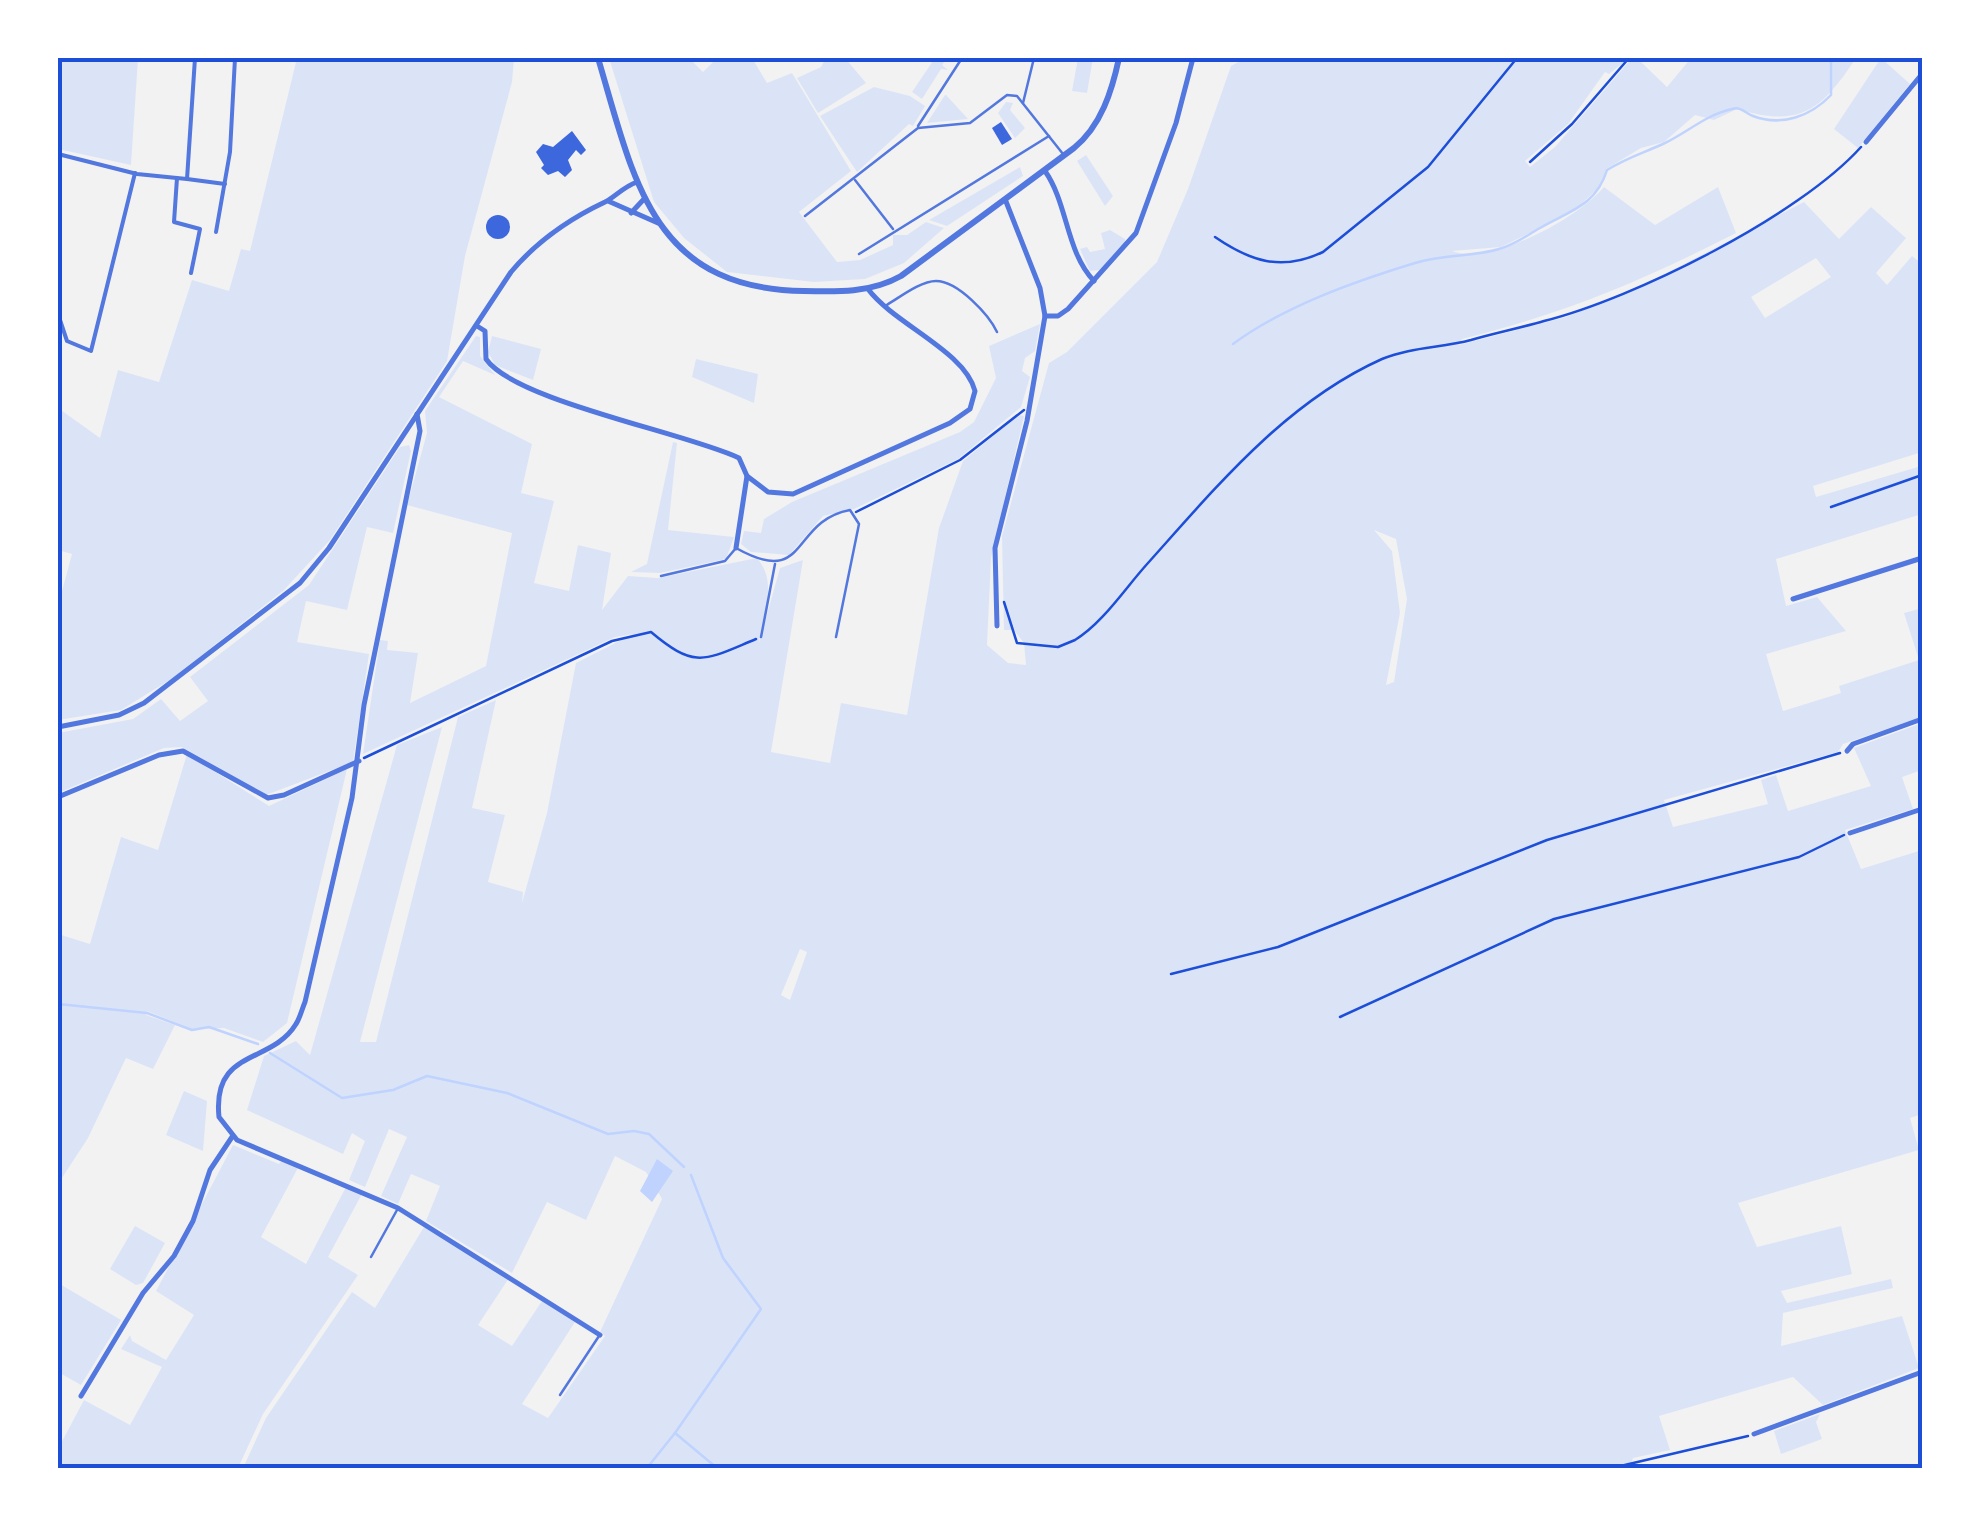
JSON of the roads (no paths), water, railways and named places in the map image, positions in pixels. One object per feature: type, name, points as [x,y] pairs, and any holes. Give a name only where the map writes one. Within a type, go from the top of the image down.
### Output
[{"type":"street","points":[[187,179],[195,58]]},
{"type":"street","points":[[216,232],[226,184],[235,58]]},
{"type":"street","points":[[598,58],[644,199],[658,223],[689,255],[736,284],[788,291],[868,289],[900,276],[1064,156],[1092,130],[1107,102],[1119,58]]},
{"type":"street","points":[[1044,316],[1058,316],[1068,309],[1136,232],[1176,122],[1193,58]]},
{"type":"street","points":[[1866,142],[1922,74]]},
{"type":"street","points":[[58,154],[135,174],[226,184]]},
{"type":"street","points":[[1045,170],[1062,202],[1084,271],[1094,281]]},
{"type":"street","points":[[58,314],[67,341],[91,351],[135,174]]},
{"type":"street","points":[[177,178],[174,222],[200,229],[190,273]]},
{"type":"street","points":[[58,727],[119,715],[144,703],[300,583],[329,548],[511,272],[533,248],[588,209],[608,201],[616,190],[638,182]]},
{"type":"street","points":[[631,213],[644,199]]},
{"type":"street","points":[[997,626],[996,548],[1029,407],[1044,316],[1040,288],[1005,199]]},
{"type":"street","points":[[608,201],[658,223]]},
{"type":"street","points":[[477,326],[485,331],[486,359],[500,373],[604,416],[734,456],[747,476],[768,492],[794,494],[966,414],[975,390],[966,372],[884,307],[868,289]]},
{"type":"street","points":[[417,414],[420,431],[389,569],[358,761],[305,1002],[296,1026],[235,1066],[225,1078],[218,1110],[232,1137],[398,1208],[600,1335]]},
{"type":"street","points":[[736,548],[747,476]]},
{"type":"street","points":[[1793,599],[1922,558]]},
{"type":"street","points":[[1847,752],[1853,744],[1922,719]]},
{"type":"street","points":[[58,797],[175,751],[198,756],[268,798],[284,795],[358,761]]},
{"type":"street","points":[[1850,833],[1922,809]]},
{"type":"street","points":[[81,1396],[144,1292],[174,1256],[194,1221],[210,1170],[232,1137]]},
{"type":"street","points":[[1754,1434],[1922,1372]]},
{"type":"lane","points":[[805,216],[918,128],[962,58]]},
{"type":"lane","points":[[1023,103],[1034,58]]},
{"type":"lane","points":[[918,128],[970,123],[1007,95],[1018,96],[1064,156]]},
{"type":"lane","points":[[859,254],[1049,136]]},
{"type":"lane","points":[[855,180],[894,230]]},
{"type":"lane","points":[[884,307],[936,281],[972,302],[997,332]]},
{"type":"lane","points":[[662,576],[726,562],[736,548],[775,562],[796,555],[807,533],[822,520],[846,510],[856,513],[859,524],[836,638]]},
{"type":"lane","points":[[761,636],[775,562]]},
{"type":"lane","points":[[371,1258],[398,1208]]},
{"type":"lane","points":[[560,1395],[600,1335]]},
{"type":"water","points":[[657,1159],[673,1171],[652,1202],[640,1191]]},
{"type":"waterway","points":[[1233,344],[1297,307],[1368,278],[1426,260],[1489,252],[1510,245],[1589,200],[1607,170],[1722,112],[1738,108],[1775,120],[1805,114],[1831,95],[1831,58]]},
{"type":"waterway","points":[[58,1004],[147,1013],[192,1030],[209,1027],[258,1044]]},
{"type":"waterway","points":[[270,1053],[342,1098],[393,1090],[427,1076],[507,1093],[608,1134],[649,1134],[684,1167]]},
{"type":"waterway","points":[[675,1433],[761,1309],[723,1258],[691,1175]]},
{"type":"waterway","points":[[647,1468],[675,1433],[717,1468]]}]
